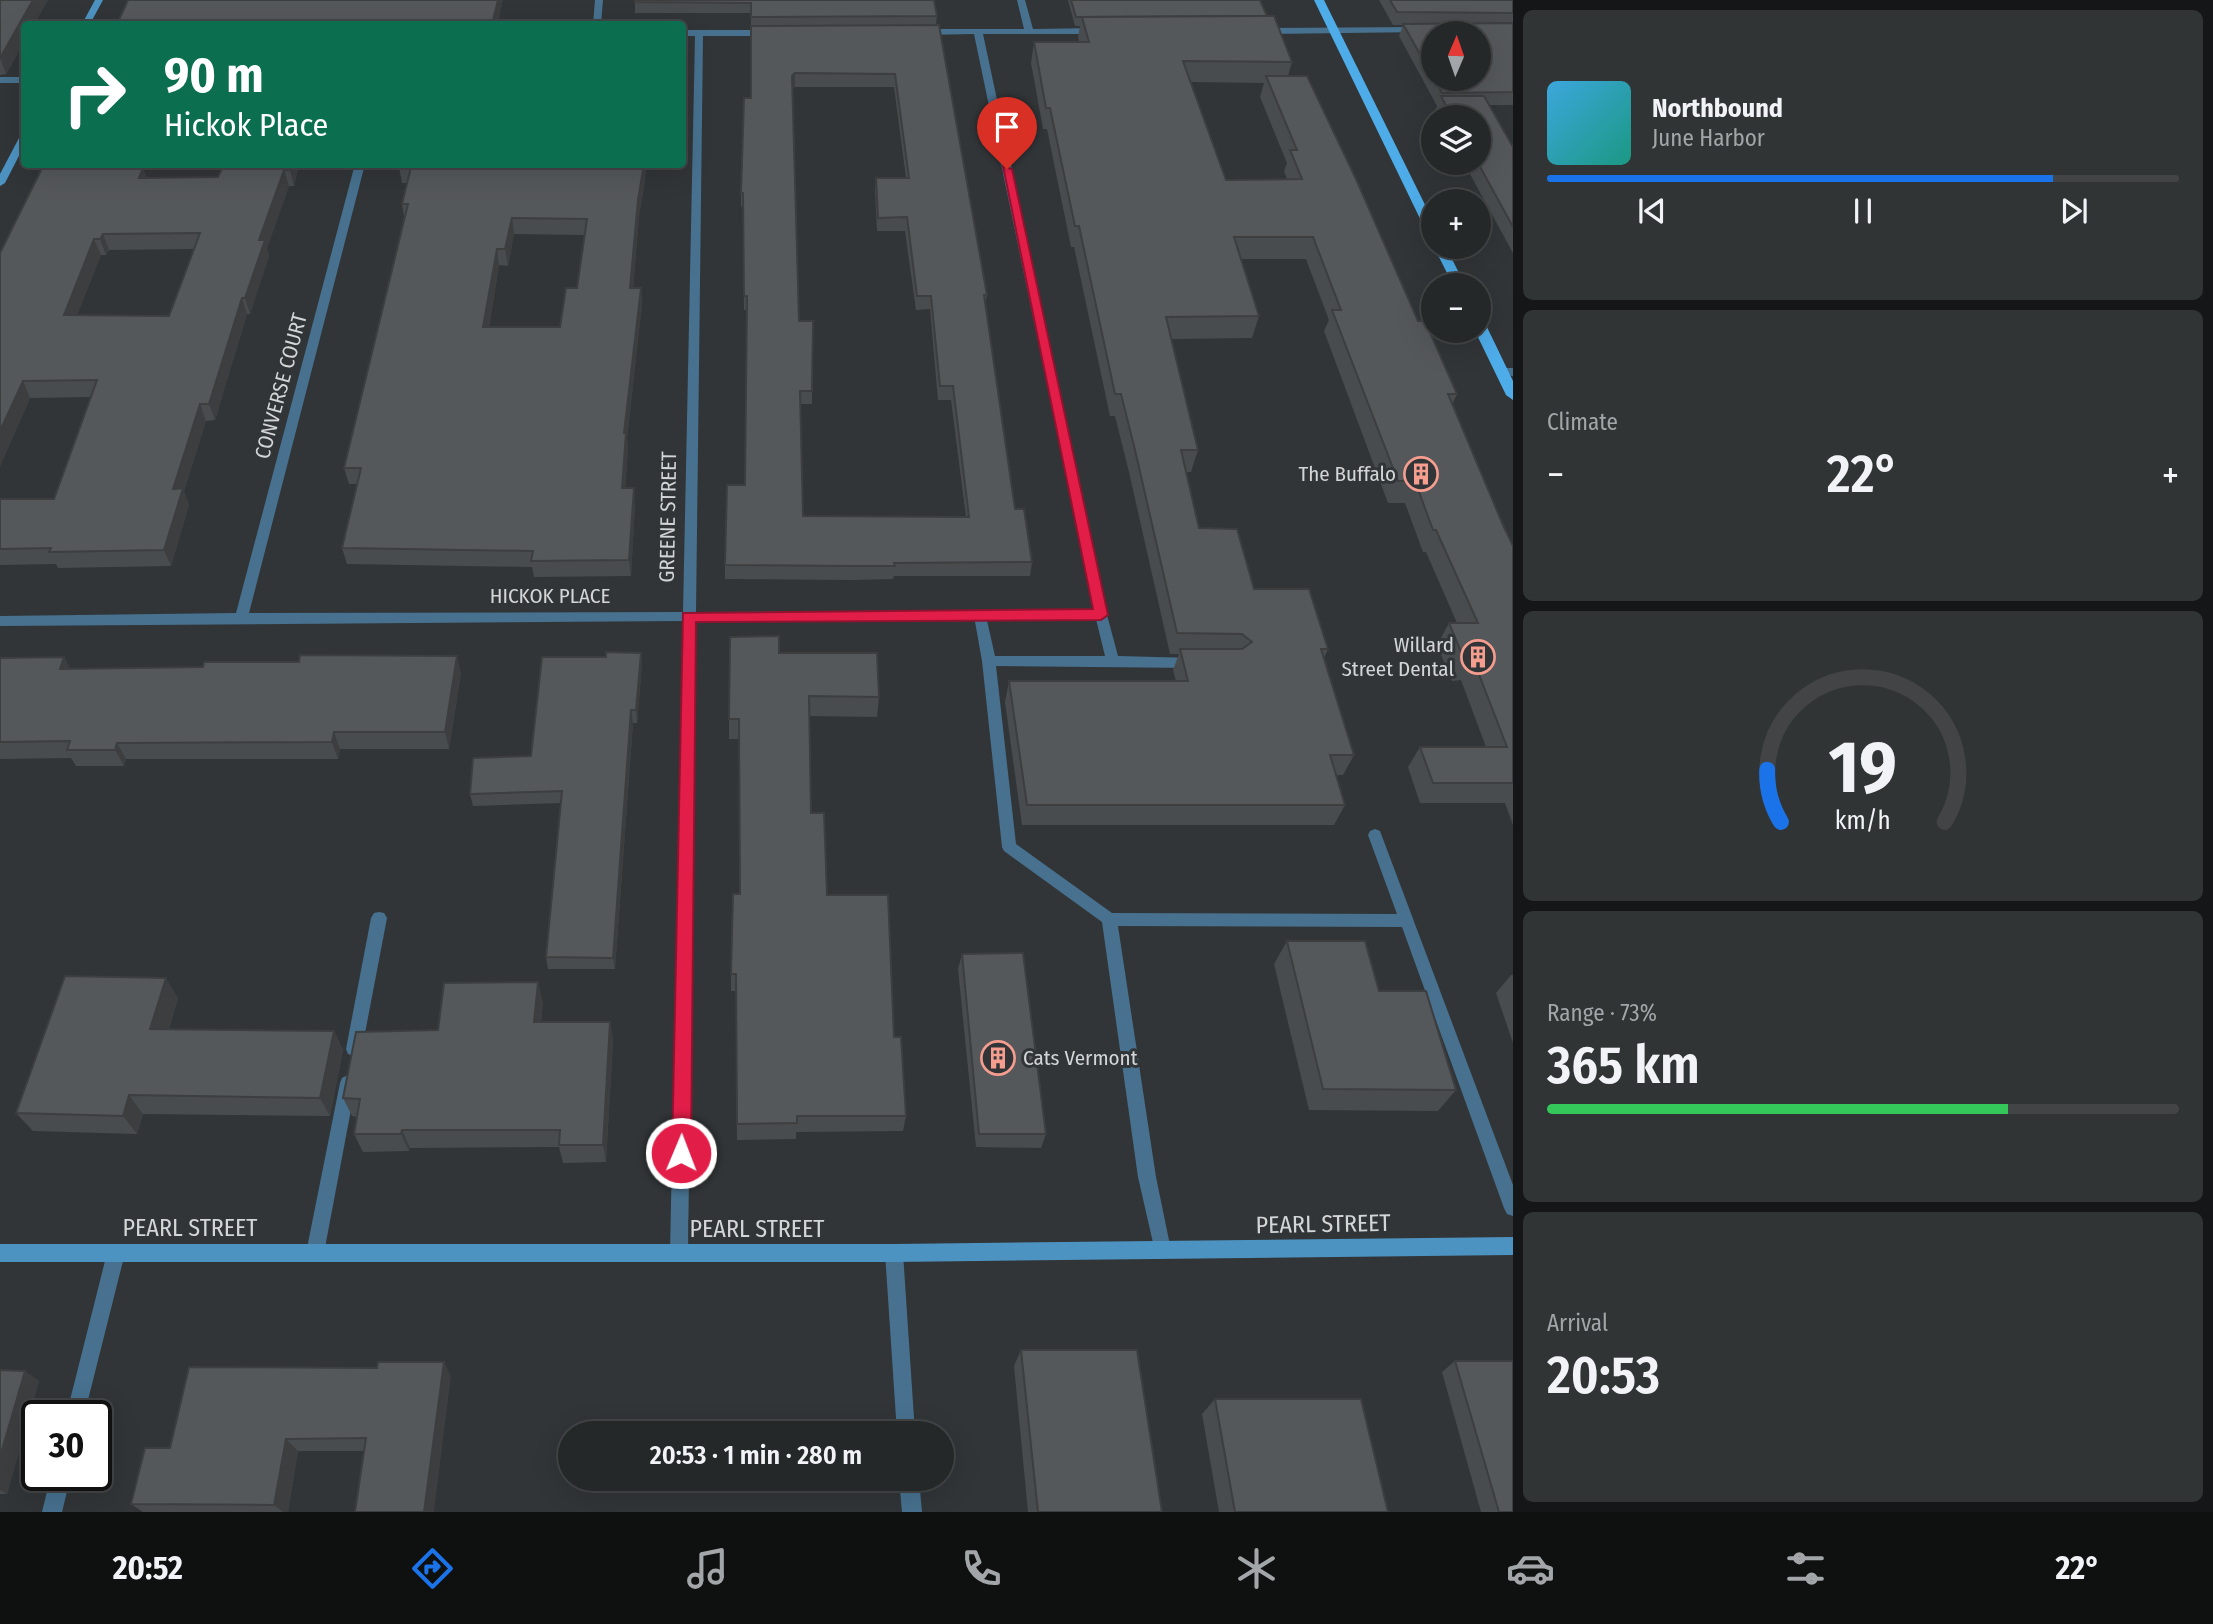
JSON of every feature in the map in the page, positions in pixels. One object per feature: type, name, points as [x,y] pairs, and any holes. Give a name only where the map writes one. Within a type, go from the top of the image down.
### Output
[{"type":"main road","points":[[88,21],[99,0]]},
{"type":"main road","points":[[1319,0],[1421,209]]},
{"type":"main road","points":[[0,183],[21,144]]},
{"type":"main road","points":[[1490,343],[1507,372],[1513,395]]},
{"type":"main road","name":"PEARL STREET","points":[[0,1253],[894,1253],[1513,1246]]},
{"type":"street","points":[[597,21],[599,0]]},
{"type":"street","points":[[1021,0],[1029,32]]},
{"type":"street","points":[[1247,31],[1421,30]]},
{"type":"street","points":[[908,32],[1111,32]]},
{"type":"street","points":[[978,32],[1113,661]]},
{"type":"street","points":[[686,33],[783,33]]},
{"type":"street","name":"GREENE STREET","points":[[679,1253],[699,33]]},
{"type":"street","points":[[0,79],[21,79]]},
{"type":"street","name":"CONVERSE COURT","points":[[241,618],[358,168]]},
{"type":"street","name":"HICKOK PLACE","points":[[0,621],[1101,615]]},
{"type":"street","points":[[980,616],[989,661],[1009,847],[1109,919],[1407,921]]},
{"type":"street","points":[[989,661],[1207,663]]},
{"type":"street","points":[[1375,835],[1498,1174],[1513,1208]]},
{"type":"street","points":[[315,1253],[379,918]]},
{"type":"street","points":[[1109,919],[1147,1177],[1162,1250]]},
{"type":"street","points":[[79,1400],[116,1253]]},
{"type":"street","points":[[894,1253],[905,1421]]},
{"type":"street","points":[[52,1512],[57,1491]]},
{"type":"street","points":[[910,1491],[912,1512]]},
{"type":"building","points":[[0,0],[33,0],[21,21],[0,58]]},
{"type":"building","points":[[128,0],[498,0],[493,21],[118,21]]},
{"type":"building","points":[[635,0],[934,0],[937,16],[751,17],[751,3]]},
{"type":"building","points":[[1071,0],[1260,0],[1267,16],[1076,17]]},
{"type":"building","points":[[1390,0],[1513,0],[1513,13],[1397,12]]},
{"type":"building","points":[[1274,16],[1292,62],[1183,61],[1226,180],[1302,179],[1290,150],[1297,150],[1266,76],[1307,76],[1356,179],[1418,321],[1421,321],[1421,343],[1435,343],[1457,394],[1448,394],[1513,546],[1513,783],[1433,783],[1420,747],[1507,747],[1473,659],[1464,659],[1449,623],[1478,623],[1436,530],[1433,530],[1415,481],[1398,481],[1332,310],[1341,310],[1313,237],[1234,237],[1259,316],[1166,317],[1198,450],[1181,450],[1199,528],[1237,529],[1254,589],[1309,589],[1328,649],[1321,649],[1354,755],[1330,755],[1345,805],[1027,805],[1009,681],[1188,681],[1180,649],[1242,649],[1252,642],[1242,634],[1177,633],[1121,394],[1115,394],[1079,226],[1075,226],[1050,108],[1046,108],[1034,42],[1089,42],[1082,17]]},
{"type":"building","points":[[1491,23],[1513,23],[1513,92],[1442,93],[1441,91],[1491,91]]},
{"type":"building","points":[[1403,24],[1421,24],[1421,56]]},
{"type":"building","points":[[939,25],[987,295],[984,295],[1015,509],[1024,509],[1032,562],[894,563],[895,566],[725,565],[727,485],[745,485],[747,296],[744,296],[741,193],[744,98],[751,98],[751,26]],"holes":[[[795,73],[895,74],[909,178],[876,178],[878,218],[907,217],[917,296],[931,296],[940,386],[953,386],[969,517],[803,516],[800,391],[812,391],[813,321],[799,321],[792,76]]]},
{"type":"building","points":[[1441,96],[1484,96],[1489,105],[1446,105]]},
{"type":"building","points":[[1491,108],[1513,147],[1513,227],[1485,175],[1491,175]]},
{"type":"building","points":[[42,168],[143,168],[139,178],[218,177],[222,168],[290,168],[284,170],[259,240],[265,240],[245,298],[242,298],[209,404],[200,404],[173,489],[183,488],[164,550],[49,552],[51,548],[0,549],[0,499],[54,499],[97,380],[23,381],[0,431],[0,253]],"holes":[[[200,233],[169,316],[64,315],[94,239],[100,239],[103,234]]]},
{"type":"building","points":[[411,168],[643,168],[630,288],[641,288],[624,433],[622,488],[634,488],[629,560],[531,561],[533,551],[342,548],[361,468],[344,468],[408,204],[402,204]],"holes":[[[512,218],[587,219],[577,288],[566,288],[560,327],[483,327],[497,249],[505,249]]]},
{"type":"building","points":[[779,636],[779,653],[877,653],[879,697],[809,696],[811,813],[824,813],[827,895],[888,895],[894,1037],[901,1037],[906,1116],[797,1116],[797,1123],[737,1124],[736,974],[731,974],[733,894],[740,894],[739,719],[729,719],[730,637]]},
{"type":"building","points":[[606,652],[641,653],[636,710],[631,710],[613,958],[546,957],[562,791],[470,794],[473,758],[531,756],[542,657],[606,657]]},
{"type":"building","points":[[300,655],[457,656],[445,732],[334,732],[332,742],[117,743],[115,750],[67,750],[70,741],[0,742],[0,658],[64,657],[60,669],[203,667],[204,662],[299,662]]},
{"type":"building","points":[[1287,941],[1365,941],[1379,991],[1426,991],[1456,1090],[1323,1089]]},
{"type":"building","name":"Cats Vermont","points":[[1023,953],[1046,1134],[979,1134],[962,954]]},
{"type":"building","points":[[65,976],[166,978],[150,1029],[334,1031],[320,1098],[129,1095],[123,1116],[16,1113]]},
{"type":"building","points":[[538,982],[534,1022],[610,1022],[603,1145],[559,1145],[560,1130],[402,1130],[401,1134],[354,1134],[360,1099],[343,1098],[356,1032],[438,1030],[444,983]]},
{"type":"building","points":[[1021,1350],[1137,1350],[1162,1512],[1038,1512]]},
{"type":"building","points":[[1455,1361],[1513,1361],[1513,1512],[1499,1512]]},
{"type":"building","points":[[378,1362],[444,1362],[424,1512],[355,1512],[366,1438],[286,1439],[274,1505],[131,1504],[145,1448],[170,1448],[189,1367],[377,1368]]},
{"type":"building","points":[[0,1370],[25,1371],[0,1457]]},
{"type":"building","points":[[1215,1399],[1361,1399],[1388,1512],[1235,1512]]},
{"type":"place","name":"The Buffalo","points":[[1421,474]]},
{"type":"place","name":"Willard Street Dental","points":[[1478,657]]},
{"type":"place","name":"Cats Vermont","points":[[998,1058]]},
{"type":"route","points":[[681,1153],[688,617],[1101,615],[1007,169]]}]
